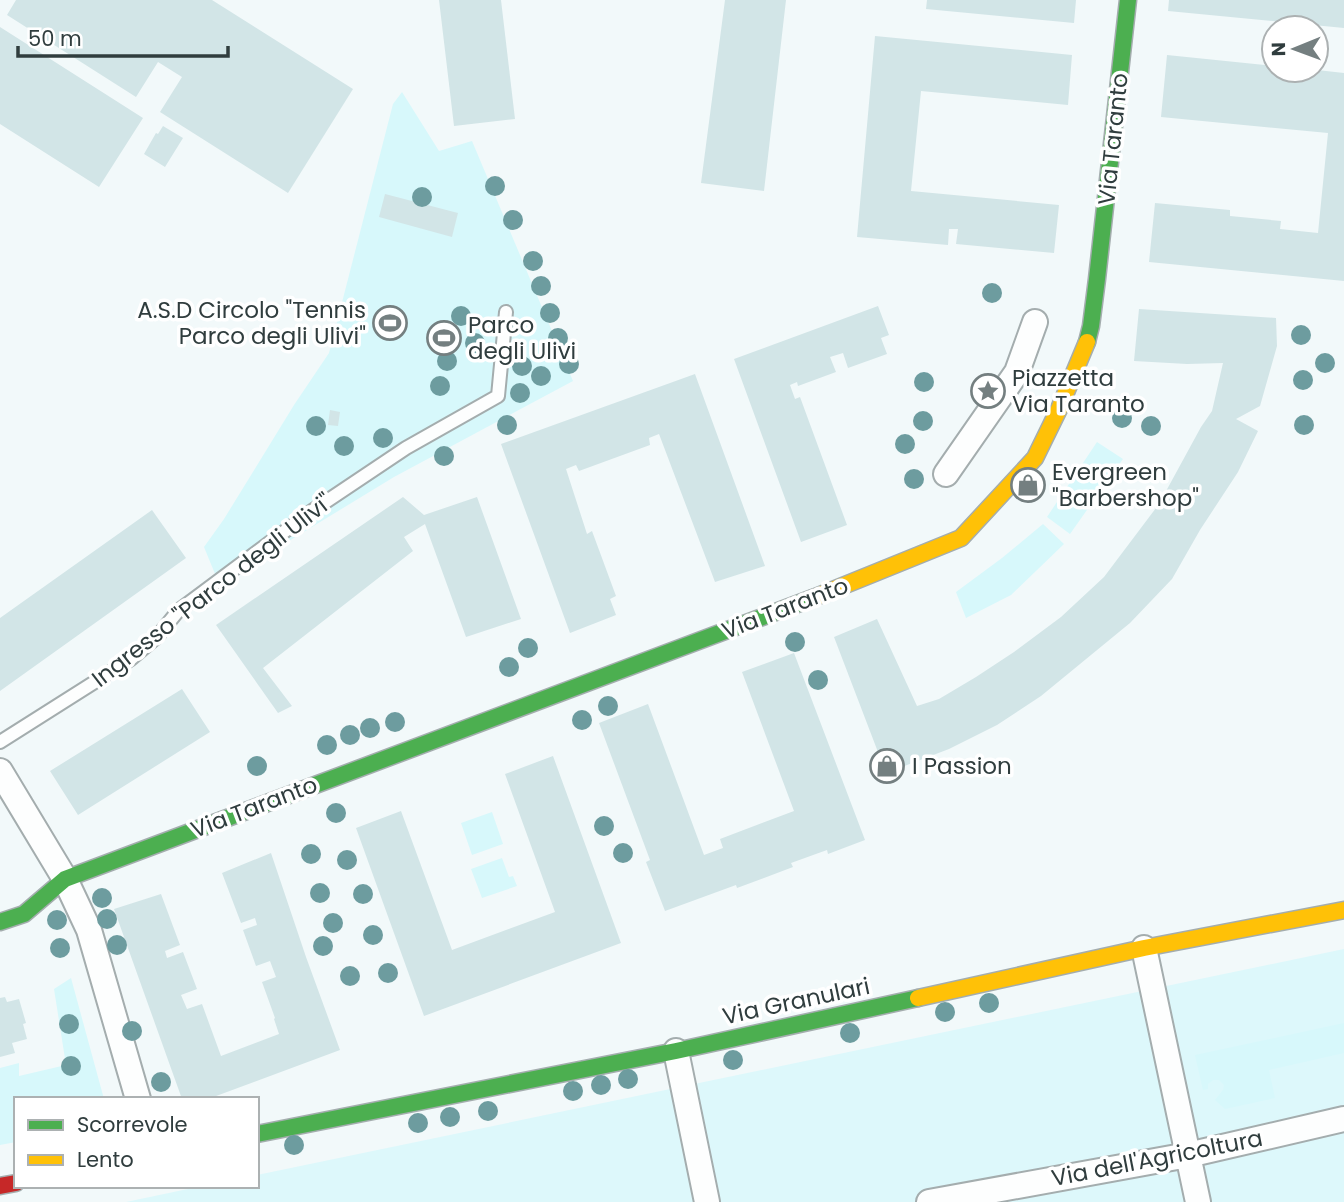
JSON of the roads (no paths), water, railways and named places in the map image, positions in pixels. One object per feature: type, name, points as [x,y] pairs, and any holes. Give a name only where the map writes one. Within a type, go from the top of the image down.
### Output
[{"type":"street","name":"Via Taranto","points":[[0,922],[24,914],[65,879],[824,594],[961,538],[1034,458],[1084,351],[1091,326],[1097,279],[1128,0]]},
{"type":"street","points":[[946,474],[1017,372],[1035,322]]},
{"type":"street","points":[[0,771],[65,879],[89,930],[137,1097]]},
{"type":"street","name":"Via Granulari","points":[[259,1135],[676,1051],[1144,948],[1344,910]]},
{"type":"street","points":[[1144,948],[1198,1202]]},
{"type":"street","points":[[676,1051],[707,1202]]},
{"type":"street","name":"Via dell'Agricoltura","points":[[929,1202],[1188,1155],[1344,1119]]},
{"type":"lane","name":"Ingresso \"Parco degli Ulivi\"","points":[[0,743],[131,659],[157,637],[178,611],[312,511],[397,454],[498,396],[506,312]]},
{"type":"place","name":"A.S.D Circolo \"Tennis Parco degli Ulivi\"","points":[[390,323]]},
{"type":"place","name":"Parco degli Ulivi","points":[[444,338]]},
{"type":"place","name":"Piazzetta Via Taranto","points":[[988,391]]},
{"type":"place","name":"Evergreen \"Barbershop\"","points":[[1028,485]]},
{"type":"place","name":"I Passion","points":[[887,766]]}]
